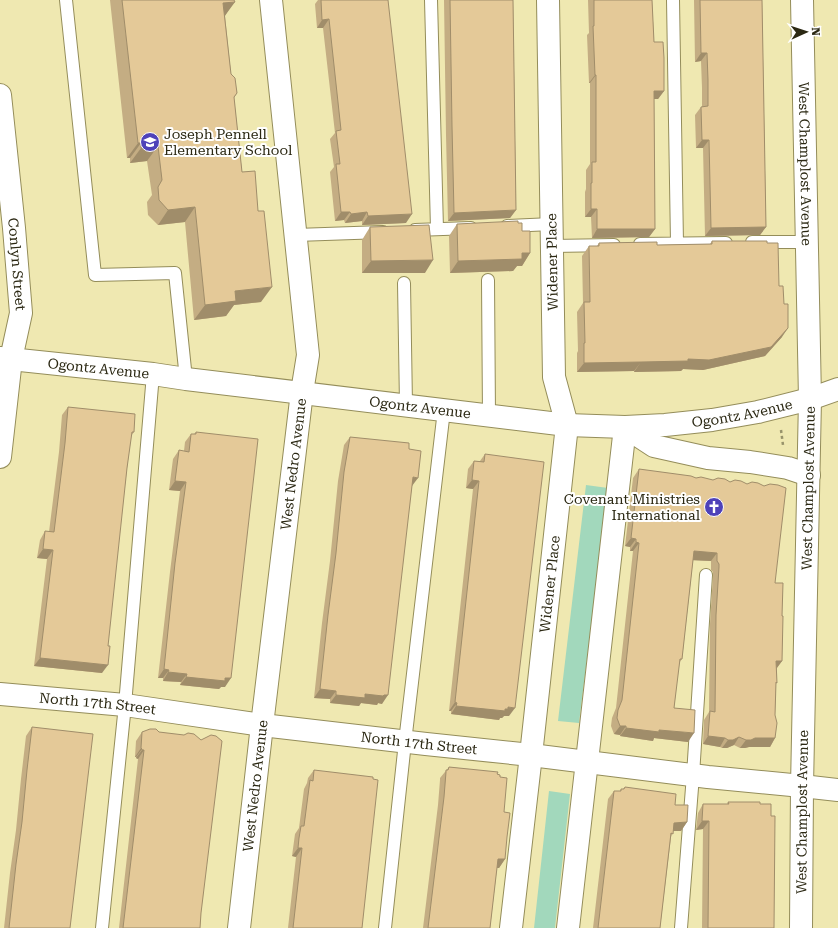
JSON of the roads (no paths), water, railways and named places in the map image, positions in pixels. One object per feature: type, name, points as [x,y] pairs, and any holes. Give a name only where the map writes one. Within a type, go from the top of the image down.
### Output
[{"type":"street","name":"West Nedro Avenue","points":[[239,928],[302,392],[308,355],[271,0]]},
{"type":"street","name":"Widener Place","points":[[511,928],[567,425],[554,377],[548,0]]},
{"type":"street","name":"West Champlost Avenue","points":[[801,928],[802,786],[810,399],[802,0]]},
{"type":"street","name":"Conlyn Street","points":[[0,95],[7,226],[21,313],[6,358],[0,457]]},
{"type":"street","name":"Ogontz Avenue","points":[[6,358],[153,374],[567,425],[625,427],[665,425],[712,420],[758,412],[810,399],[838,389]]},
{"type":"street","points":[[568,928],[625,427],[654,446],[708,458],[750,462],[788,468],[809,475]]},
{"type":"street","name":"North 17th Street","points":[[0,694],[125,705],[262,725],[693,775],[838,790]]},
{"type":"lane","points":[[66,0],[95,275],[175,273],[186,379]]},
{"type":"lane","points":[[431,0],[437,229]]},
{"type":"lane","points":[[673,0],[677,243]]},
{"type":"lane","points":[[498,226],[552,224]]},
{"type":"lane","points":[[296,235],[483,227]]},
{"type":"lane","points":[[552,246],[807,242]]},
{"type":"lane","points":[[488,280],[489,416]]},
{"type":"lane","points":[[404,283],[406,405]]},
{"type":"lane","points":[[102,928],[125,705],[153,374]]},
{"type":"lane","points":[[385,928],[444,410]]},
{"type":"lane","points":[[681,928],[706,575]]},
{"type":"place","name":"Joseph Pennell Elementary School","points":[[150,142]]},
{"type":"place","name":"Covenant Ministries International","points":[[714,507]]}]
